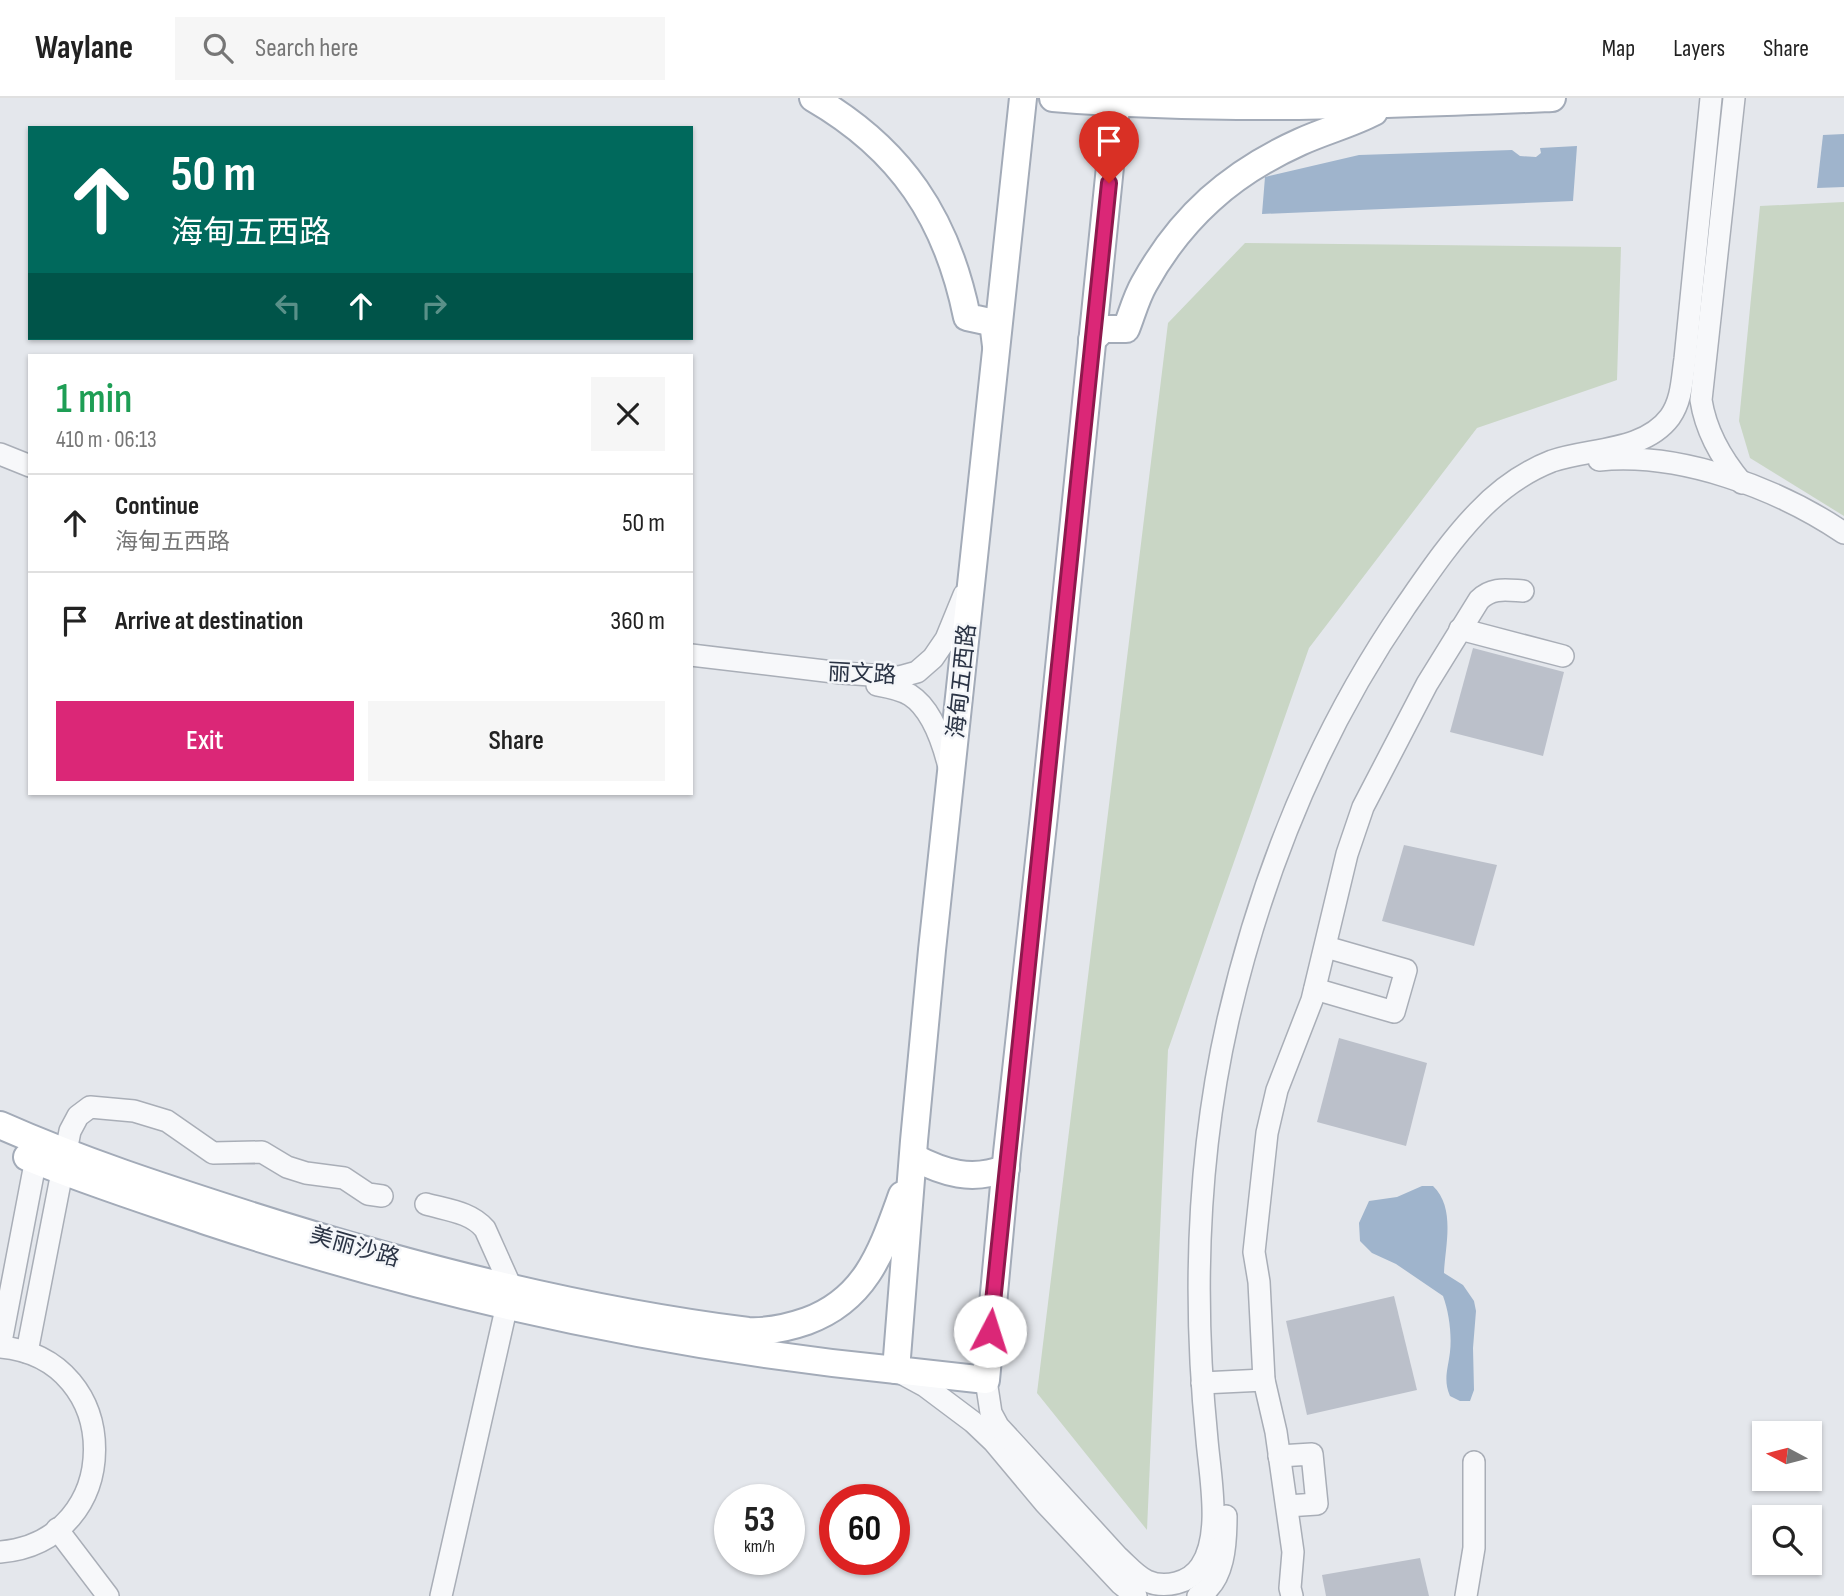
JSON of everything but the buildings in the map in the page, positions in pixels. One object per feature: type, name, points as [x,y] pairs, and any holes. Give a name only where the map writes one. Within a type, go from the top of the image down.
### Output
[{"type":"main road","points":[[813,98],[864,132],[896,162],[914,185],[934,218],[951,259],[967,317],[990,323],[995,332],[996,346]]},
{"type":"main road","name":"海甸五西路","points":[[896,1370],[913,1161],[951,778],[1023,98]]},
{"type":"main road","points":[[1053,98],[1261,108],[1385,106],[1552,98]]},
{"type":"main road","points":[[720,1337],[796,1359],[986,1380],[1004,1181],[1117,101]]},
{"type":"main road","points":[[1092,340],[1103,329],[1126,329],[1143,286],[1161,255],[1182,227],[1227,183],[1297,143],[1363,118],[1385,106]]},
{"type":"main road","name":"美丽沙路","points":[[0,1125],[37,1151]]},
{"type":"main road","name":"美丽沙路","points":[[0,1145],[37,1151],[189,1215],[321,1257],[720,1337]]},
{"type":"main road","points":[[720,1337],[779,1329],[814,1318],[846,1300],[860,1286],[875,1261],[913,1161],[937,1170],[960,1175],[985,1175],[1004,1181]]},
{"type":"street","points":[[986,1380],[990,1413],[998,1426],[1118,1557],[1148,1581],[1204,1593],[1216,1577],[1223,1559],[1226,1538],[1224,1482],[1208,1382],[1200,1272],[1209,1132],[1228,1022],[1248,941],[1275,860],[1319,755],[1357,681],[1428,573],[1460,531],[1503,489],[1526,474],[1551,462],[1639,440],[1660,427],[1670,416],[1679,399],[1685,359],[1711,98]]},
{"type":"street","points":[[1734,98],[1701,400],[1703,416],[1712,439],[1721,456],[1742,482]]},
{"type":"street","points":[[0,454],[28,465]]},
{"type":"street","points":[[1208,1382],[1212,1203],[1230,1062],[1265,918],[1293,838],[1333,747],[1371,677],[1417,605],[1468,536],[1489,514],[1544,476],[1572,466],[1619,458],[1675,465],[1742,482],[1804,508],[1844,533]]},
{"type":"street","points":[[0,464],[28,475]]},
{"type":"street","name":"丽文路","points":[[693,655],[884,677],[908,675],[926,665],[940,650],[972,573]]},
{"type":"street","points":[[1292,1596],[1290,1588],[1293,1552],[1264,1380],[1259,1282],[1254,1252],[1266,1133],[1277,1090],[1315,989],[1348,854],[1363,807],[1427,684],[1486,592],[1523,591]]},
{"type":"street","points":[[1460,629],[1563,656]]},
{"type":"street","name":"丽文路","points":[[693,662],[877,685],[909,694],[917,700],[933,723],[951,778]]},
{"type":"street","points":[[1315,989],[1394,1012],[1406,970],[1326,947]]},
{"type":"street","points":[[27,1352],[70,1131],[78,1116],[90,1107],[113,1107],[153,1115],[167,1121],[213,1153],[262,1152],[287,1167],[344,1178],[368,1194],[382,1196]]},
{"type":"street","points":[[0,1552],[18,1550],[48,1537],[74,1514],[90,1484],[96,1451],[91,1417],[75,1387],[50,1363],[19,1349],[0,1347],[37,1151]]},
{"type":"street","points":[[426,1204],[463,1214],[479,1222],[485,1229],[510,1296],[441,1596]]},
{"type":"street","points":[[23,1230],[50,1236]]},
{"type":"street","points":[[896,1370],[934,1392],[973,1422],[1045,1503],[1121,1584],[1136,1596]]},
{"type":"street","points":[[1208,1382],[1264,1380]]},
{"type":"street","points":[[1279,1457],[1312,1454],[1317,1504],[1287,1506]]},
{"type":"street","points":[[1466,1596],[1474,1548],[1474,1462]]},
{"type":"street","points":[[57,1529],[108,1596]]},
{"type":"green space","points":[[1844,202],[1844,516],[1750,458],[1739,421],[1760,206]]},
{"type":"green space","points":[[1245,243],[1621,247],[1617,380],[1477,428],[1309,648],[1168,1050],[1147,1530],[1037,1393],[1168,323]]},
{"type":"water","points":[[1844,134],[1844,187],[1817,188],[1823,135]]},
{"type":"water","points":[[1577,146],[1573,201],[1262,214],[1265,177],[1359,155],[1512,150],[1520,156],[1536,157],[1541,153],[1540,148]]},
{"type":"water","points":[[1422,1186],[1433,1186],[1445,1205],[1448,1228],[1444,1273],[1463,1285],[1474,1301],[1474,1390],[1470,1401],[1460,1401],[1450,1396],[1448,1390],[1446,1380],[1450,1331],[1443,1296],[1396,1264],[1372,1253],[1360,1241],[1359,1223],[1369,1201],[1397,1197]]},
{"type":"route","points":[[990,1331],[1109,183]]}]
